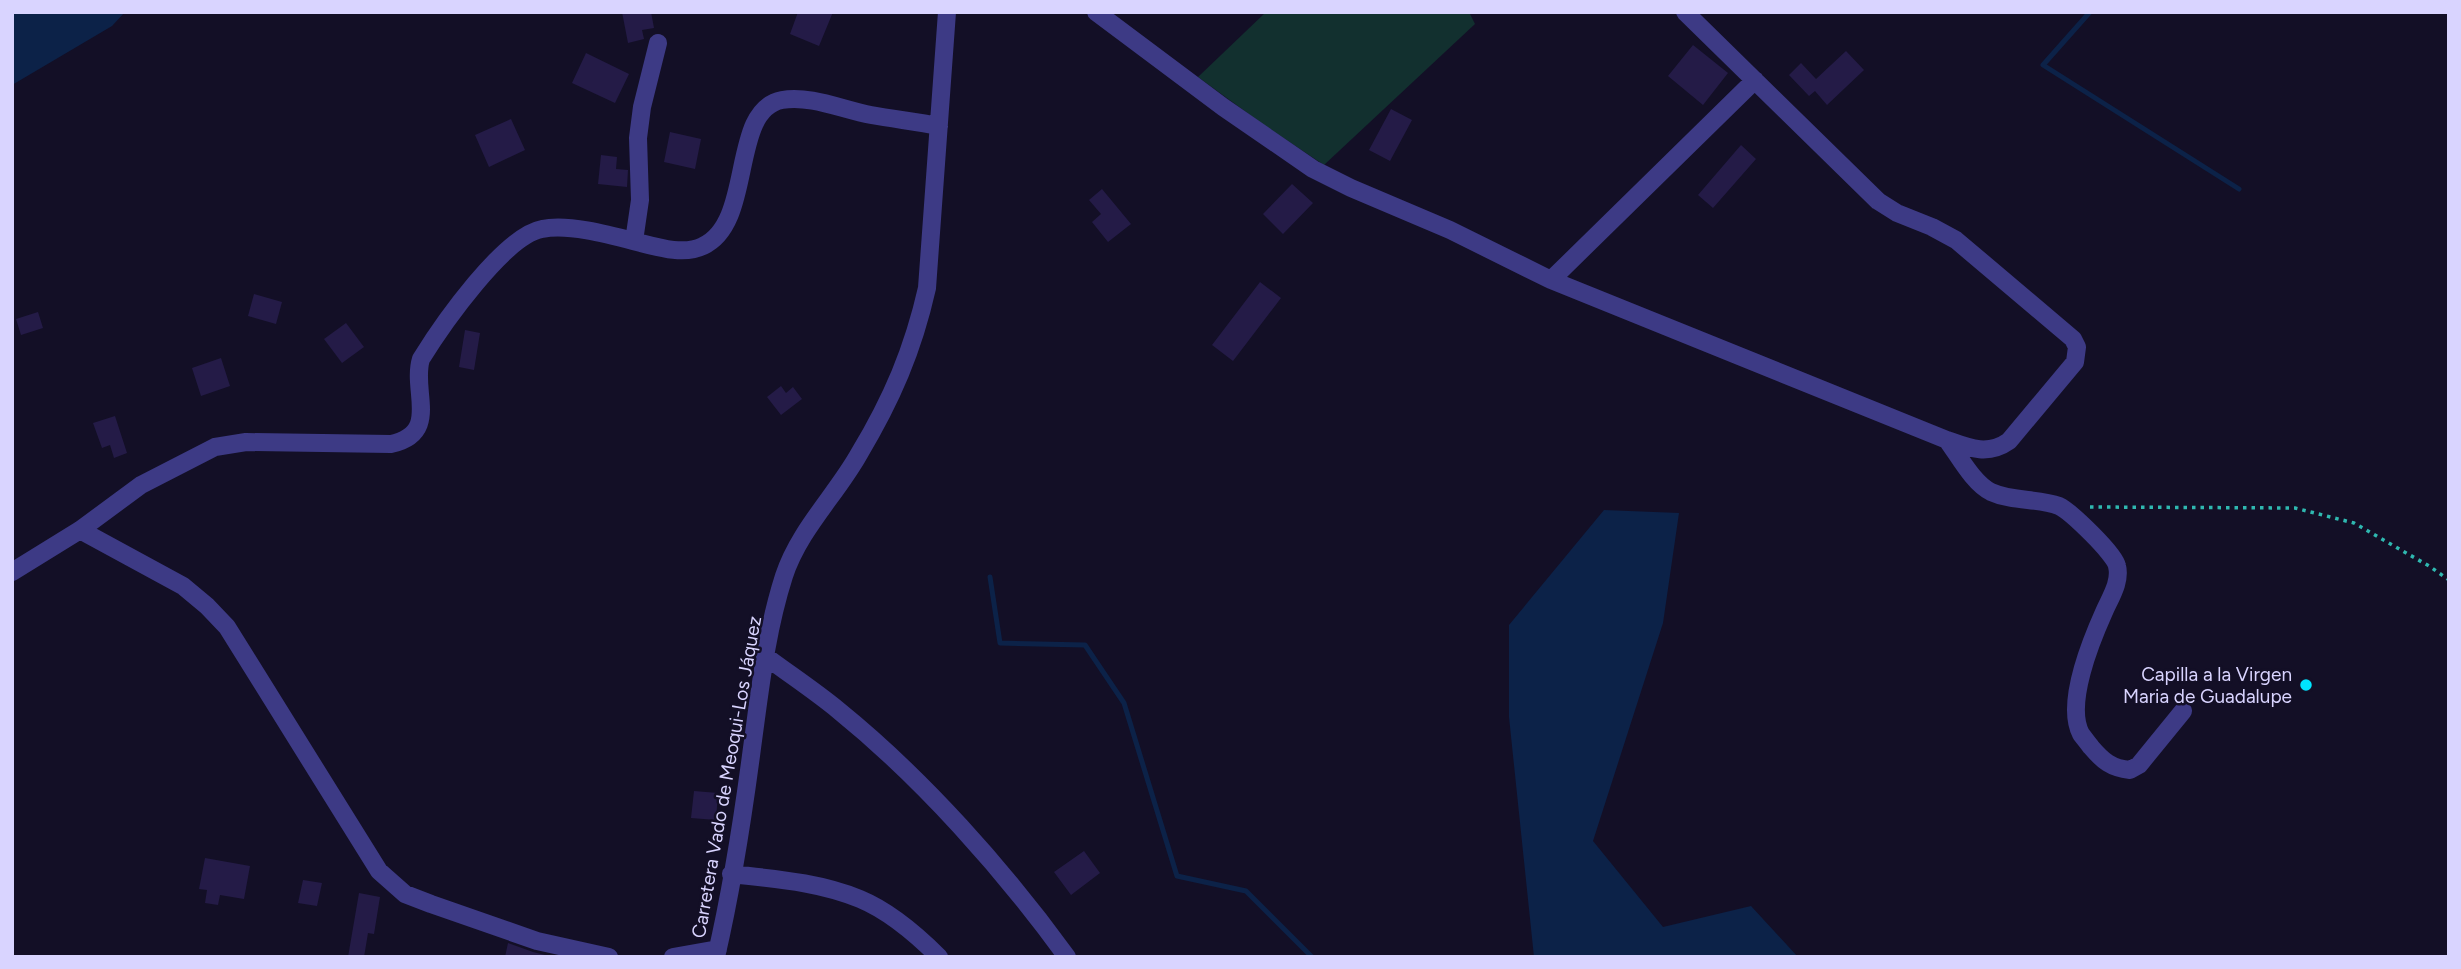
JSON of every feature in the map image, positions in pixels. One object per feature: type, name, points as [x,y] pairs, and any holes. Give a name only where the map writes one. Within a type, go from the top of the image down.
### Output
[{"type":"street","name":"Carretera Vado de Meoqui-Los Jáquez","points":[[717,953],[732,874],[765,656],[785,573],[807,530],[859,456],[902,375],[918,331],[927,288],[947,12]]},
{"type":"street","points":[[1096,12],[1223,107],[1313,169],[1351,188],[1450,230],[1551,280],[1947,440],[1980,450],[1998,449],[2009,442],[2075,362],[2077,347],[2073,339],[1956,240],[1931,226],[1897,213],[1878,201],[1685,12]]},
{"type":"street","points":[[634,241],[640,200],[638,138],[642,107],[658,43]]},
{"type":"street","points":[[1551,280],[1755,80]]},
{"type":"street","points":[[12,572],[80,530],[141,485],[215,447],[246,442],[391,444],[413,435],[419,424],[422,400],[417,372],[421,359],[475,284],[514,243],[526,234],[543,228],[569,228],[671,250],[700,248],[715,240],[729,220],[755,122],[766,107],[782,100],[812,101],[870,115],[939,126]]},
{"type":"street","points":[[1947,440],[1989,491],[2013,499],[2060,506],[2101,543],[2118,567],[2117,584],[2091,642],[2077,696],[2081,733],[2104,762],[2130,770],[2138,765],[2183,711]]},
{"type":"street","points":[[80,530],[183,586],[227,627],[379,871],[405,894],[537,941],[609,957]]},
{"type":"street","points":[[765,656],[838,710],[931,795],[1032,908],[1068,957]]},
{"type":"street","points":[[732,874],[825,887],[862,900],[923,941],[939,957]]},
{"type":"street","points":[[673,957],[717,953]]},
{"type":"path","points":[[2060,506],[2295,508],[2354,523],[2449,580]]},
{"type":"green space","points":[[1266,12],[1469,12],[1475,24],[1324,165],[1198,77]]},
{"type":"water","points":[[12,12],[125,12],[112,26],[12,85]]},
{"type":"water","points":[[1604,510],[1679,513],[1663,623],[1593,841],[1663,927],[1751,906],[1798,957],[1534,957],[1509,717],[1509,625]]},
{"type":"building","points":[[622,12],[651,12],[654,28],[642,30],[644,39],[628,43]]},
{"type":"building","points":[[798,12],[833,12],[819,46],[790,34]]},
{"type":"building","points":[[1693,45],[1728,73],[1703,105],[1668,76]]},
{"type":"building","points":[[1846,51],[1864,70],[1827,105],[1815,91],[1809,96],[1789,75],[1801,63],[1816,79]]},
{"type":"building","points":[[586,53],[629,74],[615,103],[572,83]]},
{"type":"building","points":[[1391,109],[1412,120],[1390,161],[1369,150]]},
{"type":"building","points":[[511,119],[525,150],[489,167],[475,135]]},
{"type":"building","points":[[670,132],[701,139],[695,169],[664,162]]},
{"type":"building","points":[[1741,145],[1756,159],[1713,208],[1698,195]]},
{"type":"building","points":[[601,155],[617,157],[616,169],[628,170],[627,187],[598,184]]},
{"type":"building","points":[[1292,184],[1313,203],[1283,234],[1263,214]]},
{"type":"building","points":[[1102,189],[1131,224],[1108,242],[1092,222],[1101,214],[1089,200]]},
{"type":"building","points":[[1260,282],[1281,298],[1233,361],[1212,345]]},
{"type":"building","points":[[254,294],[282,302],[276,324],[248,316]]},
{"type":"building","points":[[38,312],[43,328],[21,335],[16,319]]},
{"type":"building","points":[[346,323],[364,347],[342,363],[324,339]]},
{"type":"building","points":[[465,330],[480,333],[474,370],[459,367]]},
{"type":"building","points":[[221,358],[230,386],[201,396],[192,368]]},
{"type":"building","points":[[781,386],[786,393],[793,387],[802,399],[781,415],[767,397]]},
{"type":"building","points":[[115,416],[127,453],[114,458],[110,445],[102,448],[93,423]]},
{"type":"building","points":[[694,791],[718,793],[716,820],[691,818]]},
{"type":"building","points":[[1084,851],[1100,873],[1071,895],[1054,872]]},
{"type":"building","points":[[205,858],[250,866],[244,899],[220,895],[218,905],[205,903],[207,890],[199,889]]},
{"type":"building","points":[[303,880],[322,883],[317,906],[298,903]]},
{"type":"building","points":[[359,893],[380,897],[374,934],[368,933],[364,957],[348,957]]},
{"type":"building","points":[[508,943],[533,952],[553,957],[505,957]]},
{"type":"waterway","points":[[2090,12],[2043,65],[2239,189]]},
{"type":"waterway","points":[[990,577],[1000,643],[1085,645],[1124,703],[1177,876],[1246,891],[1312,957]]},
{"type":"place","name":"Capilla a la Virgen Maria de Guadalupe","points":[[2306,685]]}]
